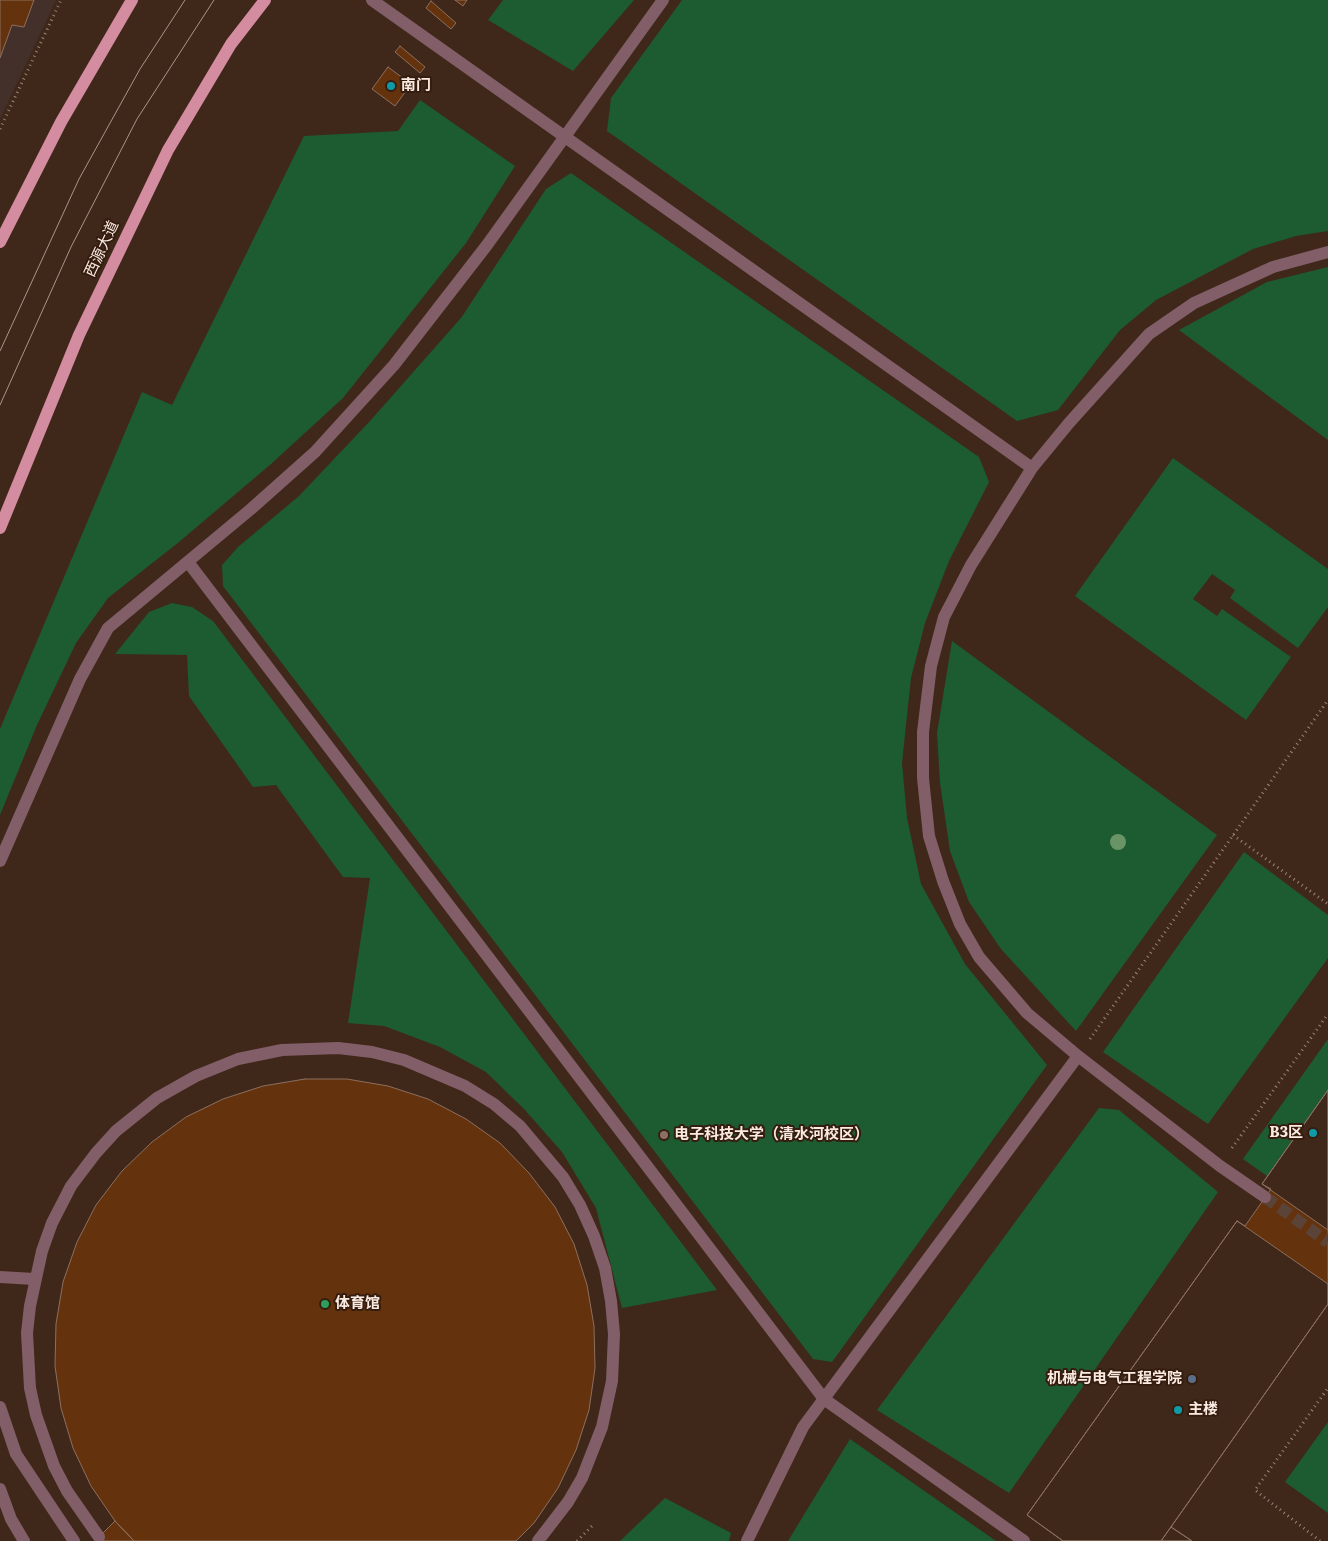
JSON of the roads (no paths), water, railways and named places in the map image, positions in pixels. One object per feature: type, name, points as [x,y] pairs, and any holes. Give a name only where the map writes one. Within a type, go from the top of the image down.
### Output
[{"type":"main road","points":[[0,242],[61,122],[132,0]]},
{"type":"main road","name":"西源大道","points":[[0,528],[79,335],[168,150],[231,44],[265,0]]},
{"type":"street","points":[[372,0],[1032,468]]},
{"type":"street","points":[[0,861],[80,678],[108,628],[188,562],[315,452],[394,365],[487,245],[663,0]]},
{"type":"street","points":[[1265,1197],[1220,1166],[1078,1056],[1027,1013],[974,949],[960,924],[942,882],[929,836],[923,778],[923,732],[931,666],[944,617],[971,565],[1032,468],[1112,373],[1149,334],[1194,303],[1231,284],[1273,266],[1328,252]]},
{"type":"street","points":[[188,562],[824,1399],[1024,1541]]},
{"type":"street","points":[[98,1537],[66,1491],[54,1466],[36,1415],[30,1388],[27,1351],[29,1315],[34,1278],[52,1223],[71,1186],[96,1152],[139,1111],[157,1098],[196,1076],[238,1059],[305,1048],[338,1048],[372,1052],[404,1060],[466,1086],[494,1104],[520,1126],[563,1177],[580,1206],[594,1236],[605,1268],[611,1301],[614,1334],[612,1381],[602,1427],[582,1478],[568,1502],[538,1541]]},
{"type":"street","points":[[746,1541],[803,1426],[1078,1056]]},
{"type":"street","points":[[0,1277],[34,1278]]},
{"type":"street","points":[[0,1407],[16,1454],[74,1541]]},
{"type":"street","points":[[0,1489],[11,1519],[24,1541]]},
{"type":"tunnel","points":[[1265,1197],[1328,1242]]},
{"type":"tram line","points":[[0,351],[79,179],[140,69],[185,0]]},
{"type":"tram line","points":[[0,405],[71,247],[137,119],[214,0]]},
{"type":"place","name":"南门","points":[[391,86]]},
{"type":"place","name":"B3区","points":[[1313,1133]]},
{"type":"place","name":"电子科技大学（清水河校区）","points":[[664,1135]]},
{"type":"place","name":"体育馆","points":[[325,1304]]},
{"type":"place","name":"机械与电气工程学院","points":[[1192,1379]]},
{"type":"place","name":"主楼","points":[[1178,1410]]}]
